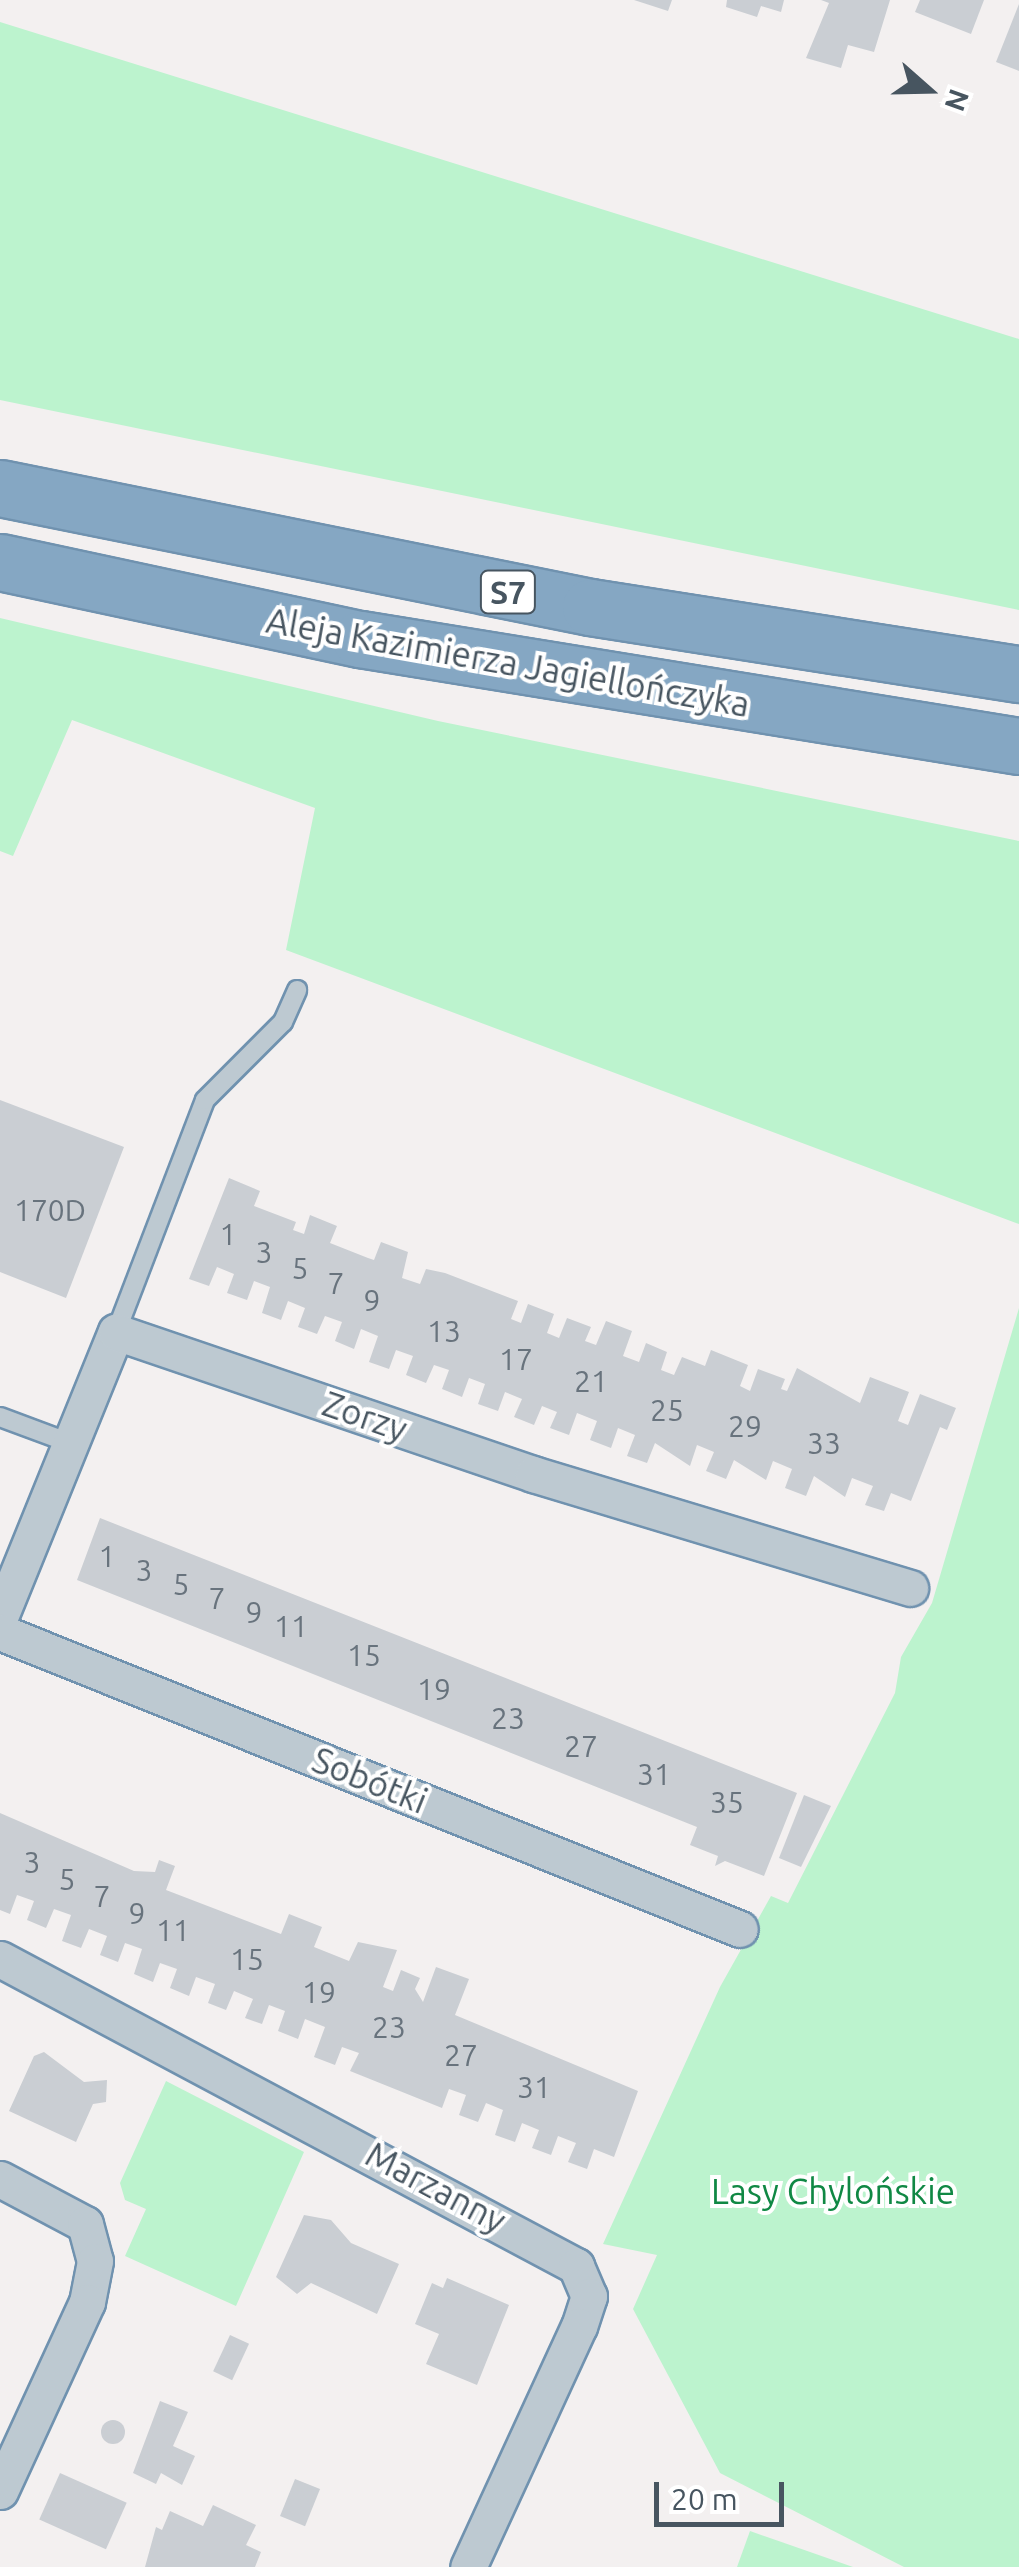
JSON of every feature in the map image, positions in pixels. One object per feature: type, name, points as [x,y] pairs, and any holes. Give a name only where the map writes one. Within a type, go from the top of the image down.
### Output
[{"type":"highway","name":"Aleja Kazimierza Jagiellończyka","points":[[0,488],[571,604],[1019,674]]},
{"type":"highway","name":"Aleja Kazimierza Jagiellończyka","points":[[0,562],[360,639],[1019,746]]},
{"type":"street","points":[[0,1617],[116,1332]]},
{"type":"street","name":"Zorzy","points":[[116,1332],[533,1474],[910,1588]]},
{"type":"street","name":"Sobótki","points":[[0,1632],[740,1929]]},
{"type":"street","name":"Marzanny","points":[[0,1959],[576,2266],[589,2296],[579,2326],[468,2567]]},
{"type":"street","points":[[0,2179],[85,2224],[95,2261],[86,2302],[0,2491]]},
{"type":"lane","points":[[116,1332],[206,1100],[282,1022],[296,990]]},
{"type":"lane","points":[[0,1417],[70,1443]]},
{"type":"green space","points":[[0,22],[1019,339],[1019,610],[0,400]]},
{"type":"green space","points":[[0,618],[438,721],[1019,841],[1019,1224],[286,950],[315,808],[72,720],[13,856],[0,851]]},
{"type":"green space","name":"Lasy Chylońskie","points":[[1019,1308],[1019,2567],[904,2567],[720,2473],[633,2309],[657,2255],[603,2244],[720,1987],[771,1896],[788,1903],[895,1693],[901,1657],[932,1603]]},
{"type":"green space","points":[[166,2081],[304,2152],[236,2306],[125,2256],[146,2209],[125,2200],[120,2183]]},
{"type":"green space","points":[[750,2531],[853,2567],[737,2567]]},
{"type":"building","points":[[634,0],[672,0],[668,11]]},
{"type":"building","points":[[727,0],[784,0],[781,12],[761,6],[757,17],[726,7]]},
{"type":"building","points":[[821,0],[890,0],[874,52],[848,45],[841,68],[806,58],[829,3]]},
{"type":"building","points":[[920,0],[984,0],[971,34],[915,12]]},
{"type":"building","points":[[1019,4],[1019,71],[996,62]]},
{"type":"building","points":[[0,1100],[124,1147],[66,1298],[0,1272]]},
{"type":"building","points":[[229,1178],[260,1191],[254,1206],[296,1222],[293,1230],[304,1234],[310,1215],[337,1226],[330,1243],[368,1258],[374,1260],[381,1242],[408,1252],[402,1278],[420,1284],[426,1269],[445,1273],[518,1301],[511,1319],[521,1323],[528,1304],[554,1314],[547,1333],[559,1338],[567,1318],[591,1327],[585,1341],[596,1345],[606,1321],[632,1331],[623,1356],[639,1362],[646,1343],[667,1352],[661,1370],[674,1375],[682,1357],[705,1366],[711,1350],[748,1365],[740,1386],[750,1391],[758,1369],[785,1379],[781,1389],[787,1391],[797,1368],[860,1403],[870,1377],[909,1392],[898,1421],[908,1425],[920,1394],[956,1408],[947,1430],[940,1427],[911,1501],[891,1493],[884,1511],[865,1505],[873,1486],[852,1478],[845,1497],[814,1476],[806,1496],[785,1488],[792,1469],[773,1461],[766,1480],[734,1460],[726,1479],[706,1471],[714,1452],[697,1445],[690,1466],[655,1443],[647,1463],[627,1456],[635,1435],[618,1428],[611,1448],[590,1440],[597,1421],[577,1413],[569,1435],[550,1428],[557,1412],[542,1406],[534,1425],[514,1417],[522,1399],[505,1392],[498,1411],[478,1404],[485,1384],[469,1378],[462,1397],[442,1389],[449,1370],[434,1365],[426,1383],[406,1375],[413,1356],[396,1350],[389,1369],[369,1362],[378,1336],[361,1329],[354,1349],[335,1341],[342,1322],[325,1316],[317,1334],[298,1327],[305,1308],[288,1301],[281,1320],[262,1313],[270,1287],[254,1281],[247,1300],[227,1293],[234,1274],[217,1267],[209,1286],[189,1279]]},
{"type":"building","points":[[100,1518],[797,1793],[764,1876],[725,1861],[715,1866],[718,1856],[690,1845],[697,1827],[77,1580]]},
{"type":"building","points":[[804,1795],[831,1806],[801,1867],[779,1858]]},
{"type":"building","points":[[0,1813],[134,1871],[155,1872],[159,1860],[175,1866],[166,1890],[281,1934],[289,1914],[322,1927],[314,1947],[349,1961],[358,1942],[397,1950],[383,1987],[393,1991],[401,1970],[420,1978],[415,1989],[423,2002],[436,1967],[469,1979],[455,2015],[638,2091],[614,2157],[594,2149],[587,2169],[568,2162],[576,2143],[558,2136],[551,2155],[532,2148],[539,2130],[522,2123],[515,2142],[495,2135],[503,2110],[486,2103],[478,2122],[459,2115],[466,2095],[449,2089],[442,2108],[350,2071],[359,2053],[342,2047],[335,2065],[314,2057],[325,2027],[305,2019],[298,2039],[278,2031],[285,2011],[269,2005],[262,2024],[245,2018],[253,1999],[234,1991],[226,2010],[208,2003],[215,1984],[196,1977],[189,1996],[170,1988],[177,1969],[160,1963],[153,1982],[134,1974],[142,1949],[125,1943],[118,1962],[100,1955],[107,1936],[89,1929],[81,1948],[62,1941],[71,1915],[54,1909],[46,1928],[27,1920],[34,1901],[17,1895],[10,1914],[0,1910]]},
{"type":"building","points":[[44,2052],[84,2082],[107,2080],[106,2102],[93,2104],[76,2142],[9,2111],[34,2056]]},
{"type":"building","points":[[304,2215],[331,2220],[351,2243],[399,2264],[377,2314],[311,2283],[297,2294],[276,2277]]},
{"type":"building","points":[[447,2278],[509,2305],[477,2385],[426,2364],[439,2334],[415,2324],[432,2283],[443,2288]]},
{"type":"building","points":[[230,2335],[249,2344],[232,2380],[213,2371]]},
{"type":"building","points":[[160,2401],[188,2412],[173,2446],[195,2456],[182,2485],[161,2473],[156,2484],[133,2473]]},
{"type":"building","points":[[113,2420],[122,2423],[122,2441],[113,2444],[104,2441],[101,2432],[104,2423]]},
{"type":"building","points":[[60,2473],[127,2503],[106,2549],[39,2520]]},
{"type":"building","points":[[295,2479],[320,2489],[305,2526],[280,2516]]},
{"type":"building","points":[[213,2505],[256,2525],[246,2545],[261,2552],[255,2567],[145,2567],[156,2527],[162,2530],[170,2511],[203,2526]]}]
